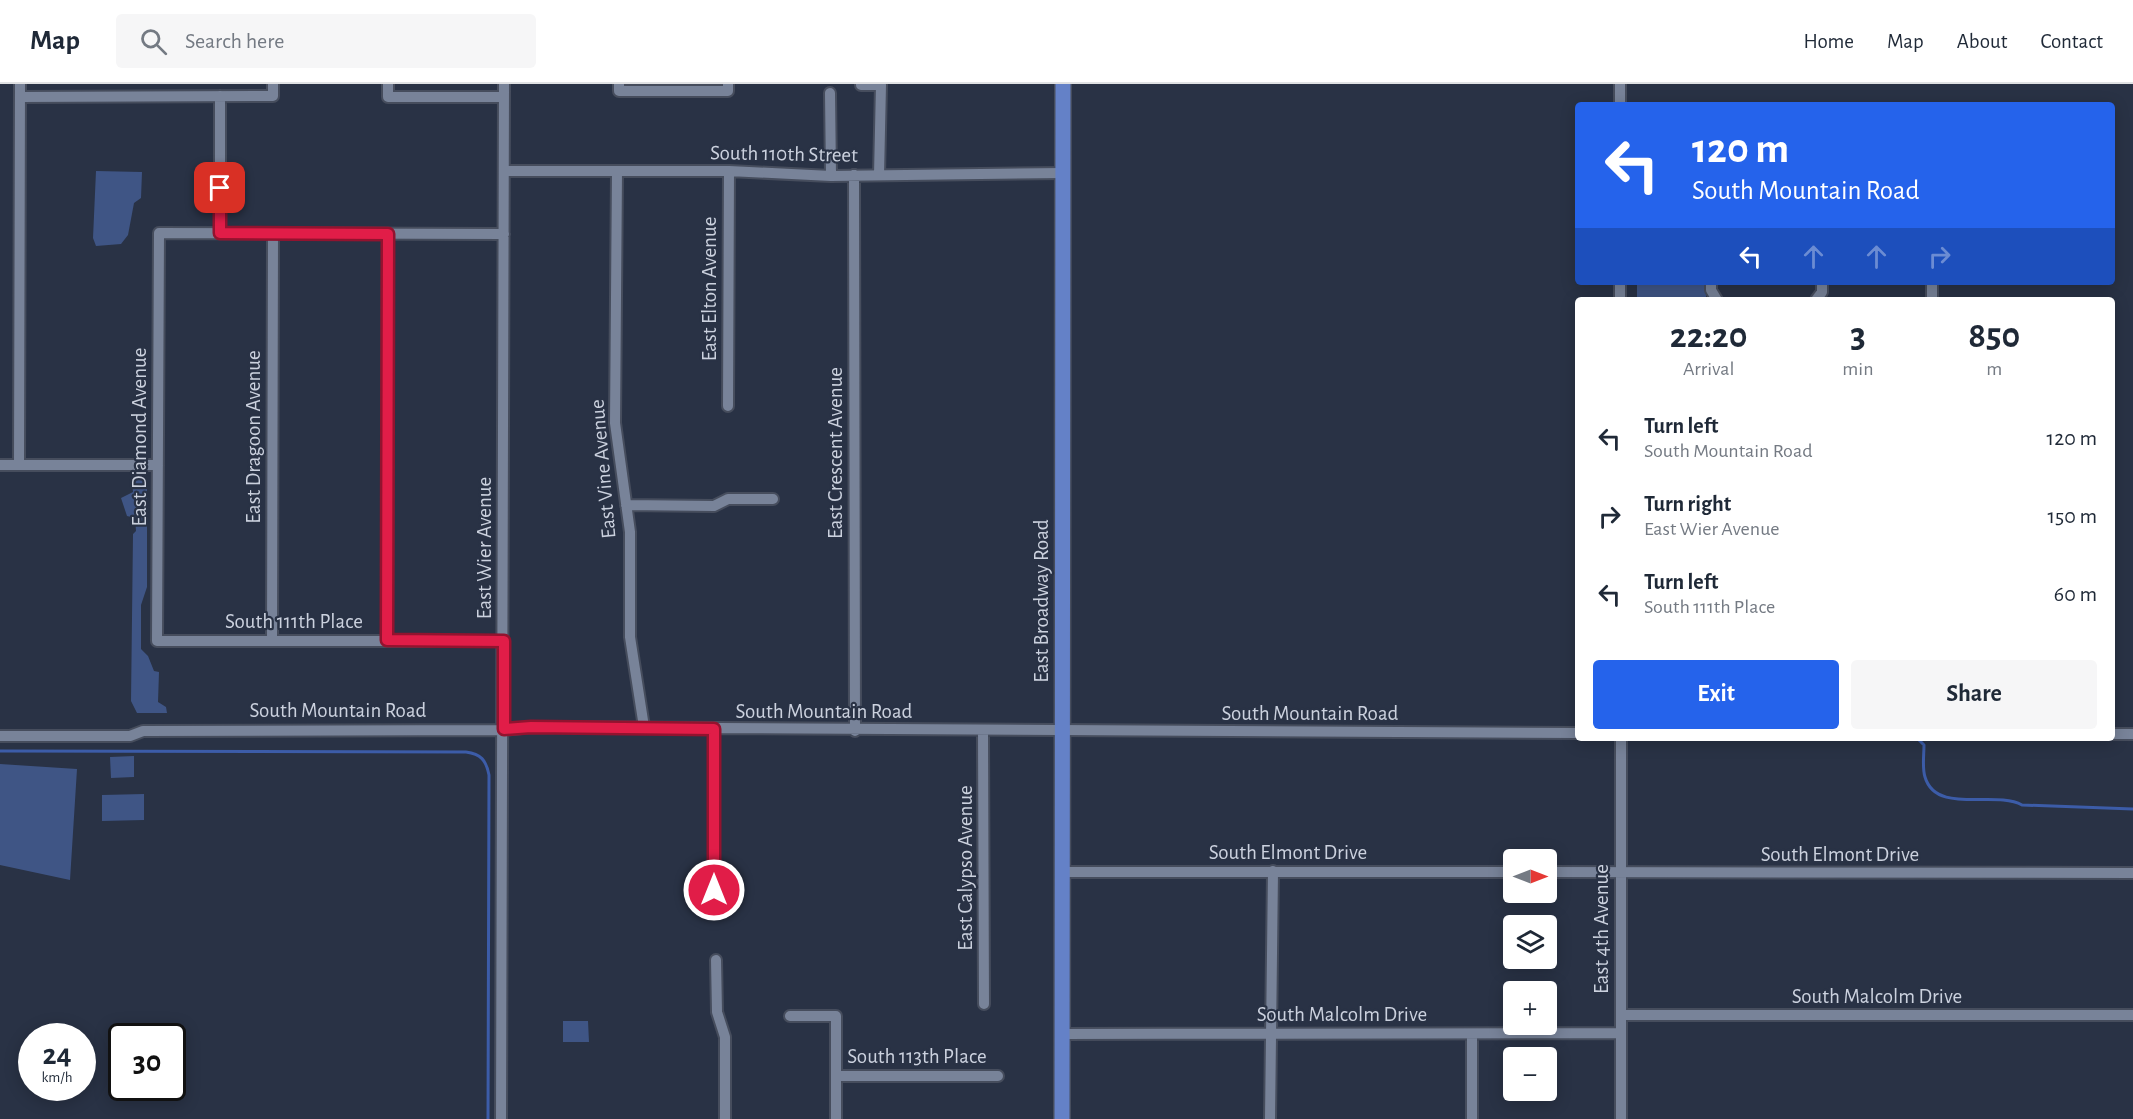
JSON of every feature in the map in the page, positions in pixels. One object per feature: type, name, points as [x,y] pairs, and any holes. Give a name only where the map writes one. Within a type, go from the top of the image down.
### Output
[{"type":"main road","name":"East Broadway Road","points":[[1062,1119],[1063,84]]},
{"type":"street","points":[[19,465],[20,84]]},
{"type":"street","points":[[159,84],[159,97]]},
{"type":"street","points":[[20,97],[273,96],[273,84]]},
{"type":"street","points":[[388,84],[388,97],[504,97]]},
{"type":"street","name":"East Wier Avenue","points":[[501,1119],[504,729],[504,84]]},
{"type":"street","points":[[1620,84],[1620,102]]},
{"type":"street","points":[[861,85],[881,85],[879,175]]},
{"type":"street","points":[[619,87],[728,88]]},
{"type":"street","points":[[830,93],[831,176]]},
{"type":"street","points":[[220,96],[220,233],[504,234]]},
{"type":"street","name":"South 110th Street","points":[[504,171],[729,171],[831,176],[1063,173]]},
{"type":"street","name":"East Vine Avenue","points":[[617,171],[615,423],[630,532],[630,637],[644,727]]},
{"type":"street","name":"East Elton Avenue","points":[[728,406],[729,171]]},
{"type":"street","name":"East Crescent Avenue","points":[[854,175],[855,731]]},
{"type":"street","name":"East Diamond Avenue","points":[[158,641],[159,233],[220,233]]},
{"type":"street","name":"East Dragoon Avenue","points":[[272,640],[273,234]]},
{"type":"street","points":[[387,640],[388,234]]},
{"type":"street","points":[[0,465],[158,465]]},
{"type":"street","points":[[626,506],[714,506],[728,499],[773,499]]},
{"type":"street","name":"South 111th Place","points":[[158,641],[504,641]]},
{"type":"street","name":"South Mountain Road","points":[[0,736],[130,736],[142,730],[531,727],[855,731],[1575,733]]},
{"type":"street","points":[[714,729],[714,890]]},
{"type":"street","name":"East Calypso Avenue","points":[[983,731],[984,1005]]},
{"type":"street","points":[[2115,734],[2133,734]]},
{"type":"street","name":"East 4th Avenue","points":[[1620,741],[1621,1119]]},
{"type":"street","points":[[1270,1119],[1273,871]]},
{"type":"street","name":"South Elmont Drive","points":[[1062,872],[1503,872]]},
{"type":"street","name":"South Elmont Drive","points":[[1557,872],[2133,873]]},
{"type":"street","points":[[716,960],[717,1012],[725,1037],[725,1119]]},
{"type":"street","name":"South Malcolm Drive","points":[[1620,1015],[2133,1015]]},
{"type":"street","points":[[790,1016],[836,1016],[836,1119]]},
{"type":"street","name":"South Malcolm Drive","points":[[1062,1034],[1621,1034]]},
{"type":"street","points":[[1472,1034],[1472,1119]]},
{"type":"street","name":"South 113th Place","points":[[836,1076],[998,1076]]},
{"type":"shaded area","points":[[96,171],[142,172],[141,198],[134,203],[128,235],[121,244],[96,246],[93,238]]},
{"type":"shaded area","points":[[1637,285],[1706,285],[1706,297],[1637,297]]},
{"type":"shaded area","points":[[138,475],[145,477],[147,482],[147,587],[141,605],[141,649],[148,656],[154,671],[159,672],[158,702],[166,707],[167,713],[137,713],[131,701],[133,534],[136,531],[135,518],[127,516],[121,498],[133,492],[132,483]]},
{"type":"shaded area","points":[[134,756],[134,777],[111,778],[110,757]]},
{"type":"shaded area","points":[[0,764],[77,769],[70,880],[0,865]]},
{"type":"shaded area","points":[[144,794],[144,820],[102,821],[102,795]]},
{"type":"shaded area","points":[[563,1021],[588,1021],[589,1042],[563,1042]]},
{"type":"waterway","points":[[1920,741],[1924,745],[1925,777],[1931,788],[1953,799],[2011,801],[2022,805],[2133,809]]},
{"type":"waterway","points":[[0,751],[466,752],[479,756],[486,765],[489,775],[488,1119]]},
{"type":"route","points":[[220,188],[220,233],[388,234],[387,640],[504,641],[504,729],[644,727],[714,729],[714,890]]}]
